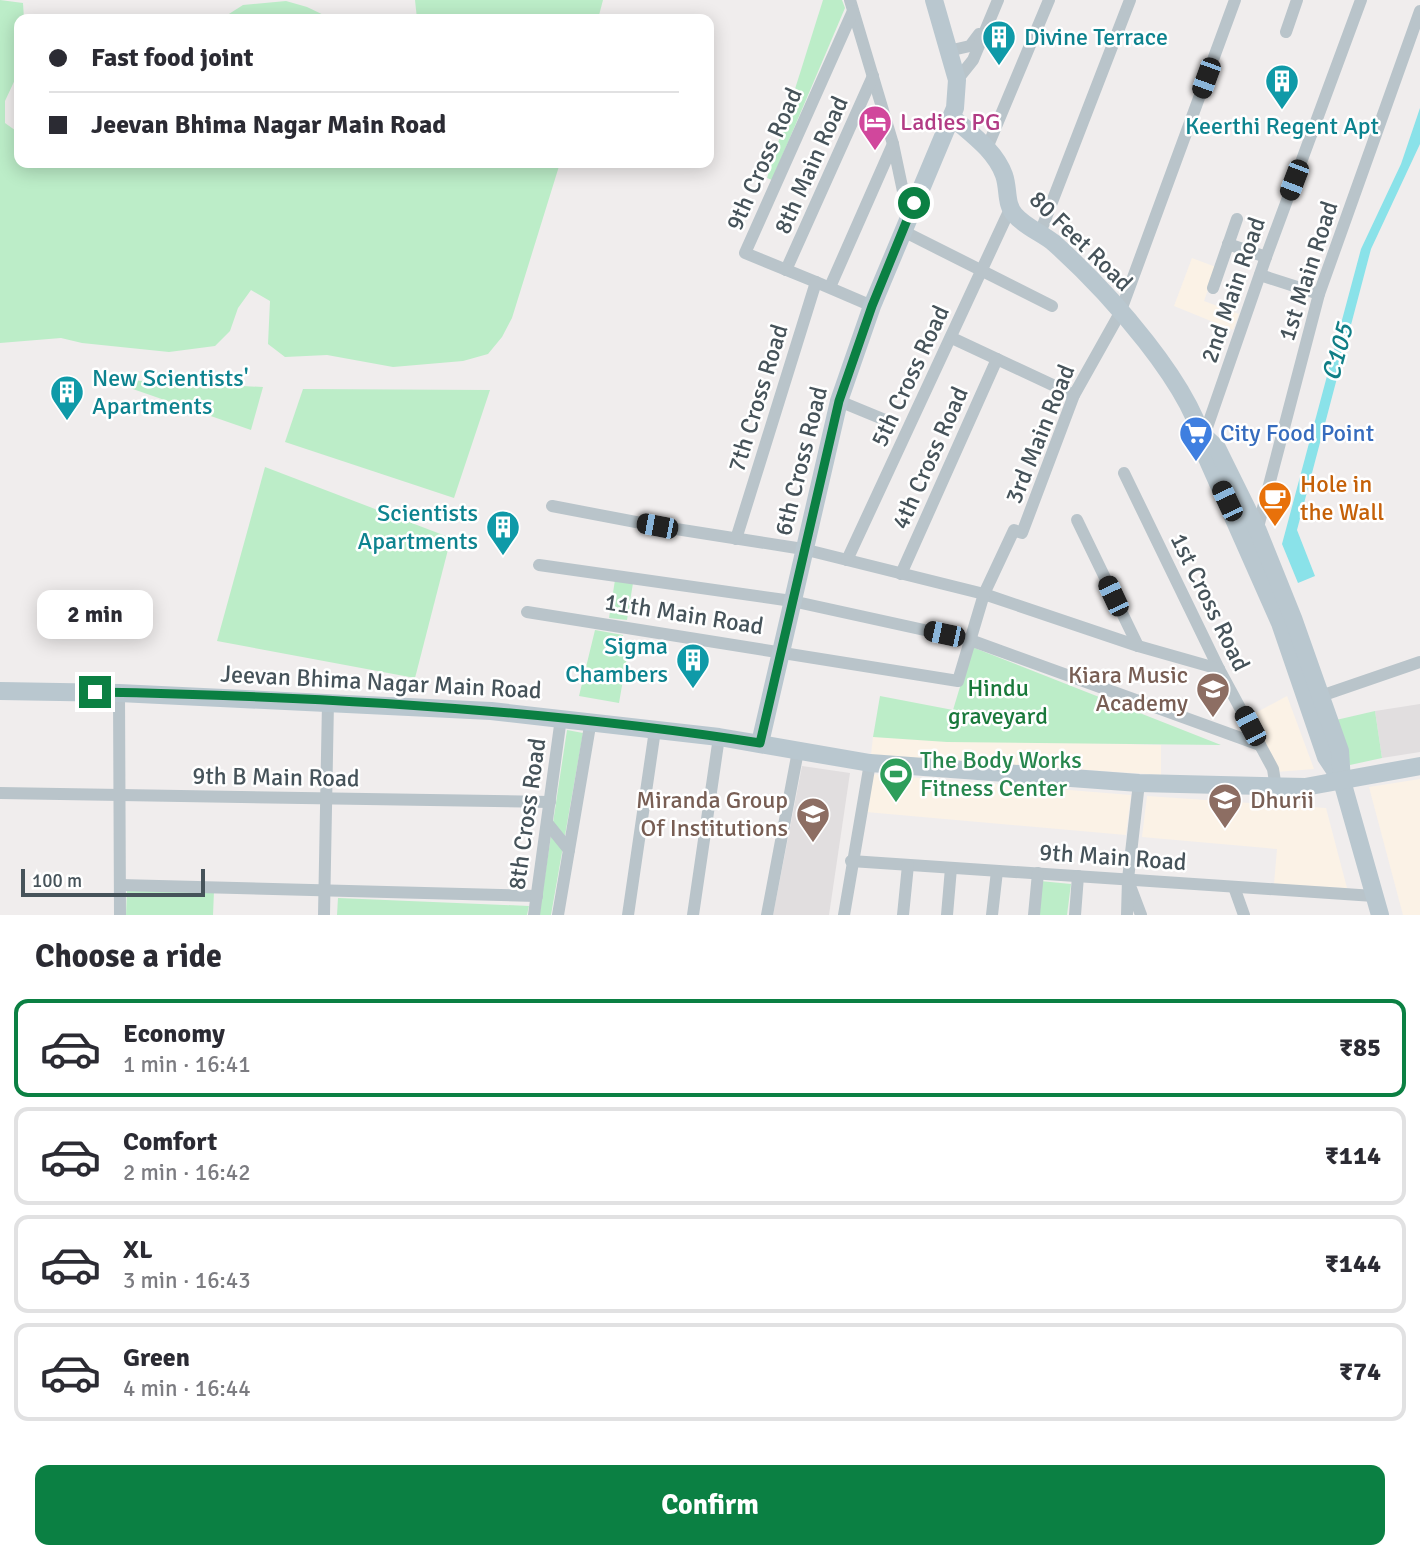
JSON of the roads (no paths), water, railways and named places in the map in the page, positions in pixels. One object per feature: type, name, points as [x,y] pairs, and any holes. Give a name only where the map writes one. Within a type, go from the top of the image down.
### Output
[{"type":"street","name":"6th Cross Road","points":[[760,743],[839,401],[872,306],[952,117],[957,80],[934,0]]},
{"type":"street","points":[[948,51],[975,43],[989,0]]},
{"type":"street","points":[[957,80],[972,60],[998,0]]},
{"type":"street","points":[[987,148],[1049,0]]},
{"type":"street","points":[[1040,233],[1130,0]]},
{"type":"street","name":"3rd Main Road","points":[[958,681],[984,594],[1014,530],[1022,533],[1074,395],[1119,313],[1235,0]]},
{"type":"street","points":[[1286,32],[1297,0]]},
{"type":"street","name":"2nd Main Road","points":[[1203,436],[1361,0]]},
{"type":"street","points":[[851,5],[893,144],[904,196],[914,203]]},
{"type":"street","name":"9th Cross Road","points":[[816,282],[745,253],[851,5]]},
{"type":"street","name":"1st Main Road","points":[[1252,538],[1320,294],[1420,11]]},
{"type":"street","name":"8th Main Road","points":[[786,270],[873,76]]},
{"type":"street","name":"80 Feet Road","points":[[952,117],[987,148],[1004,175],[1010,209],[1018,219],[1040,233],[1075,264],[1119,313],[1168,370],[1203,436],[1217,448],[1314,698],[1326,757],[1342,781],[1380,915]]},
{"type":"street","points":[[830,287],[893,144]]},
{"type":"street","name":"5th Cross Road","points":[[847,560],[1010,209]]},
{"type":"street","points":[[1213,288],[1237,219]]},
{"type":"street","points":[[903,231],[1052,306]]},
{"type":"street","points":[[1228,244],[1266,257]]},
{"type":"street","points":[[1260,275],[1320,294]]},
{"type":"street","points":[[816,282],[872,306]]},
{"type":"street","name":"7th Cross Road","points":[[736,540],[816,282]]},
{"type":"street","points":[[951,338],[1074,395]]},
{"type":"street","name":"4th Cross Road","points":[[901,574],[997,359]]},
{"type":"street","points":[[839,401],[890,422]]},
{"type":"street","name":"1st Cross Road","points":[[1124,473],[1219,669],[1273,769],[1276,788]]},
{"type":"street","points":[[552,506],[736,540],[803,549],[984,594],[1138,646],[1219,669]]},
{"type":"street","points":[[1077,520],[1138,646]]},
{"type":"street","points":[[539,565],[792,601],[970,640],[1260,745]]},
{"type":"street","name":"11th Main Road","points":[[527,612],[958,681]]},
{"type":"street","points":[[1314,698],[1420,662]]},
{"type":"street","name":"Jeevan Bhima Nagar Main Road","points":[[0,691],[328,702],[591,720],[760,743],[870,763],[1139,783],[1311,787],[1420,766]]},
{"type":"street","points":[[119,693],[120,915]]},
{"type":"street","points":[[324,915],[328,702]]},
{"type":"street","name":"8th Cross Road","points":[[534,915],[561,718]]},
{"type":"street","points":[[558,915],[591,720]]},
{"type":"street","points":[[628,915],[655,730]]},
{"type":"street","points":[[693,915],[719,737]]},
{"type":"street","points":[[767,915],[798,751]]},
{"type":"street","points":[[844,915],[850,861],[870,763]]},
{"type":"street","points":[[1127,915],[1128,880],[1139,783]]},
{"type":"street","name":"9th B Main Road","points":[[0,793],[550,802]]},
{"type":"street","points":[[548,824],[569,850]]},
{"type":"street","name":"9th Main Road","points":[[850,861],[1374,896]]},
{"type":"street","points":[[903,915],[908,865]]},
{"type":"street","points":[[947,915],[951,868]]},
{"type":"street","points":[[992,915],[997,871]]},
{"type":"street","points":[[1034,915],[1038,873]]},
{"type":"street","points":[[1075,915],[1078,876]]},
{"type":"street","points":[[1128,880],[1141,915]]},
{"type":"street","points":[[120,885],[537,896]]},
{"type":"street","points":[[1234,887],[1244,915]]},
{"type":"water","name":"C105","points":[[1420,108],[1420,144],[1371,249],[1297,530],[1315,576],[1298,583],[1282,544],[1361,249],[1401,164]]},
{"type":"place","name":"Divine Terrace","points":[[999,67]]},
{"type":"place","name":"Keerthi Regent Apt","points":[[1282,111]]},
{"type":"place","name":"Ladies PG","points":[[875,152]]},
{"type":"place","name":"New Scientists' Apartments","points":[[67,422]]},
{"type":"place","name":"City Food Point","points":[[1196,463]]},
{"type":"place","name":"Hole in the Wall","points":[[1275,528]]},
{"type":"place","name":"Scientists Apartments","points":[[503,557]]},
{"type":"place","name":"Sigma Chambers","points":[[693,690]]},
{"type":"place","name":"Kiara Music Academy","points":[[1213,719]]},
{"type":"place","name":"The Body Works Fitness Center","points":[[896,804]]},
{"type":"place","name":"Dhurii","points":[[1225,830]]},
{"type":"place","name":"Miranda Group Of Institutions","points":[[813,844]]},
{"type":"park label","name":"Hindu graveyard","points":[[998,702]]}]
